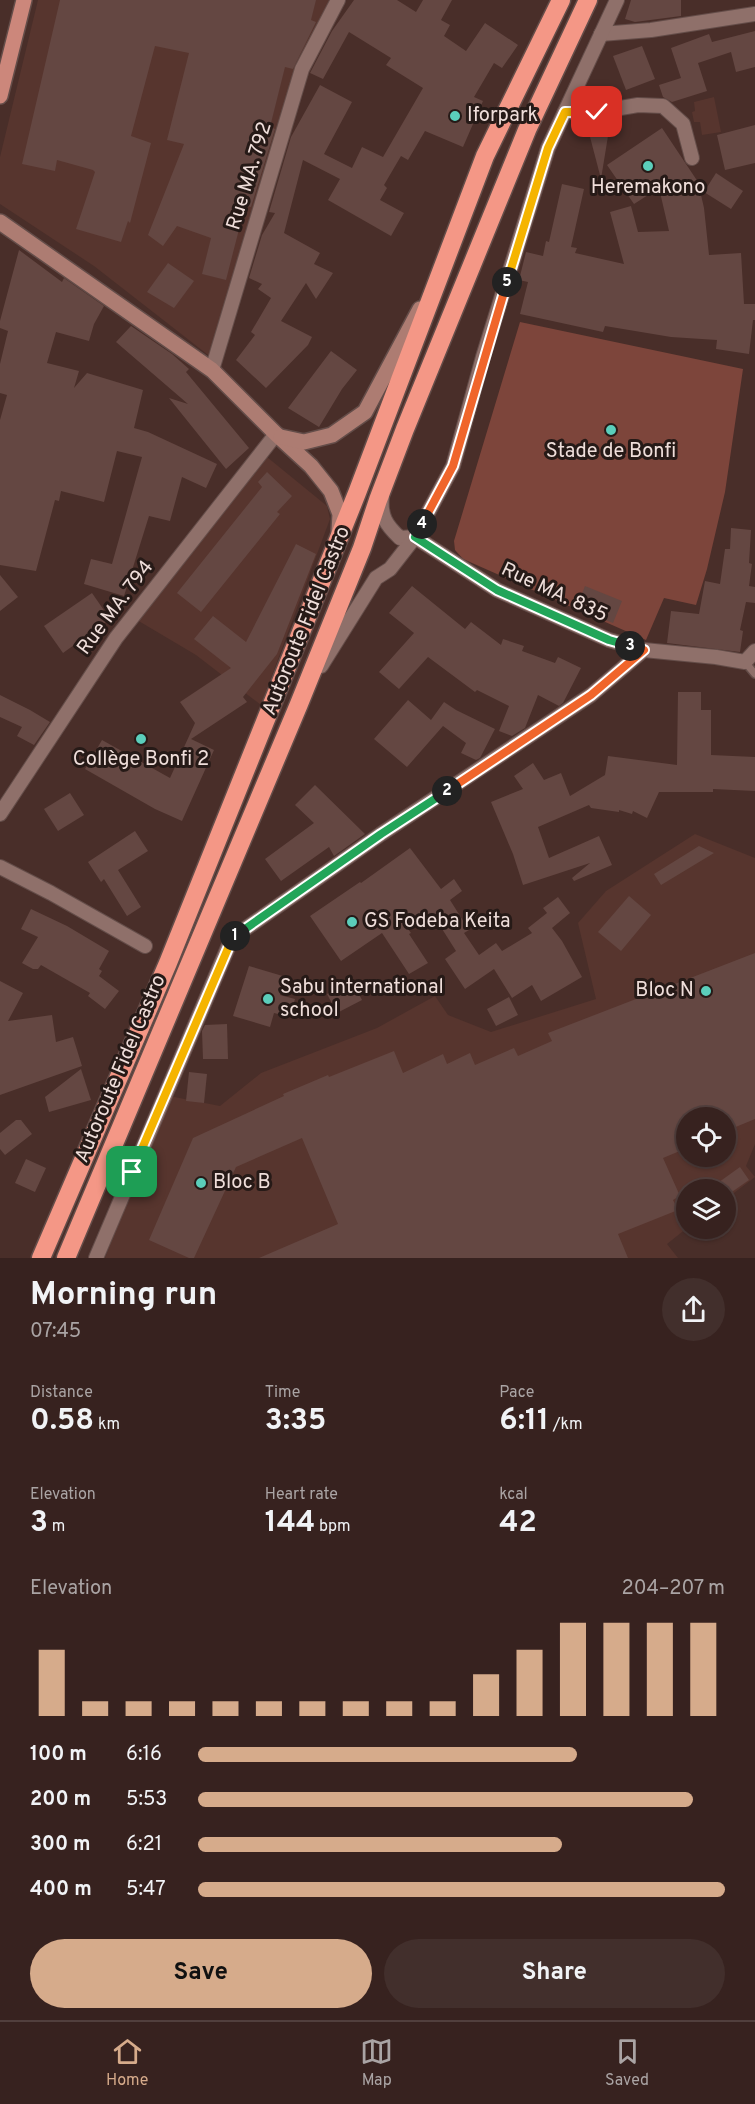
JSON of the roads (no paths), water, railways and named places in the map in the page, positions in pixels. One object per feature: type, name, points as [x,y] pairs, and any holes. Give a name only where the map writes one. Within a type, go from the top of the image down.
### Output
[{"type":"highway","name":"Autoroute Fidel Castro","points":[[40,1258],[154,996],[338,540],[485,156],[561,0]]},
{"type":"highway","name":"Autoroute Fidel Castro","points":[[66,1258],[362,548],[383,487],[527,130],[588,0]]},
{"type":"main road","points":[[0,96],[24,0]]},
{"type":"street","name":"Rue MA. 792","points":[[212,370],[302,69],[338,0]]},
{"type":"street","points":[[298,704],[375,578],[390,569],[415,537],[453,466],[483,357],[548,148],[617,0]]},
{"type":"street","points":[[601,34],[651,30],[755,14]]},
{"type":"street","points":[[565,112],[597,112],[638,105],[663,106],[683,124],[692,158]]},
{"type":"street","points":[[0,222],[212,370],[311,466],[331,491],[340,514],[338,540]]},
{"type":"street","points":[[277,435],[304,442],[332,435],[365,412],[446,261]]},
{"type":"street","name":"Rue MA. 794","points":[[0,814],[116,638],[277,435]]},
{"type":"street","name":"Rue MA. 835","points":[[383,487],[381,510],[386,525],[400,538],[415,537],[497,590],[609,640],[644,650],[745,662]]},
{"type":"street","points":[[96,1258],[232,939],[381,834],[591,695],[644,650]]},
{"type":"street","points":[[745,662],[755,651]]},
{"type":"street","points":[[0,867],[144,946]]},
{"type":"lane","points":[[745,662],[755,674]]},
{"type":"place","name":"Iforpark","points":[[455,116]]},
{"type":"place","name":"Heremakono","points":[[648,166]]},
{"type":"place","name":"Stade de Bonfi","points":[[611,430]]},
{"type":"place","name":"Collège Bonfi 2","points":[[141,739]]},
{"type":"place","name":"GS Fodeba Keita","points":[[352,922]]},
{"type":"place","name":"Bloc N","points":[[706,991]]},
{"type":"place","name":"Sabu international school","points":[[268,999]]},
{"type":"place","name":"Bloc B","points":[[201,1183]]}]
